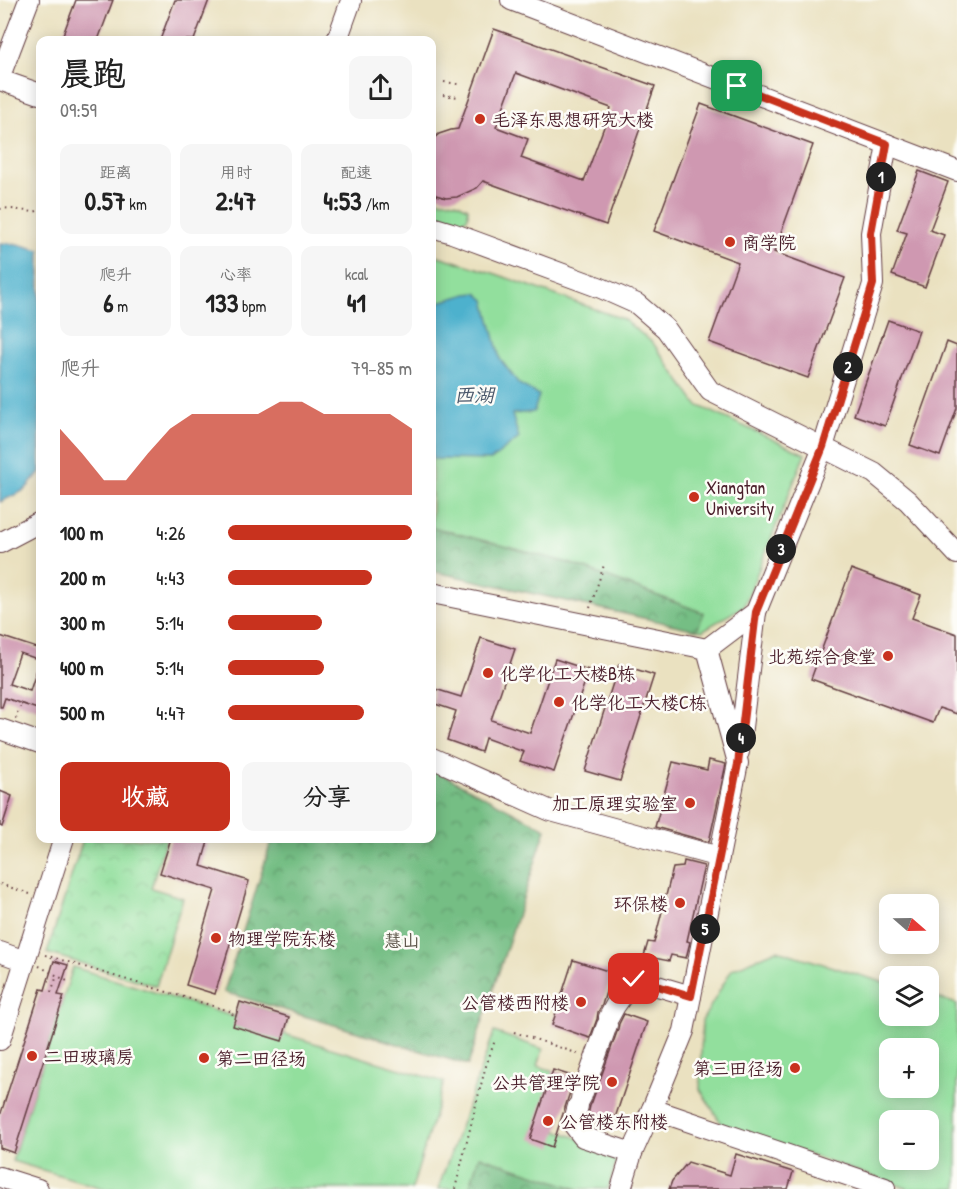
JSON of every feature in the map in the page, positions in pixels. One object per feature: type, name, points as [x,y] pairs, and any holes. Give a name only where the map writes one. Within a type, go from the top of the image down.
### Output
[{"type":"street","points":[[29,0],[0,78],[36,92]]},
{"type":"street","points":[[511,0],[957,171]]},
{"type":"street","points":[[338,36],[351,1]]},
{"type":"street","points":[[621,1189],[632,1153],[684,1031],[738,764],[756,612],[823,447],[873,284],[871,233],[887,144]]},
{"type":"street","points":[[436,228],[601,288],[637,304],[666,329],[710,390],[874,473],[908,501],[957,554]]},
{"type":"street","points":[[0,543],[36,524]]},
{"type":"street","points":[[436,594],[707,649],[756,612]]},
{"type":"street","points":[[707,649],[738,764]]},
{"type":"street","points":[[0,729],[36,742]]},
{"type":"street","points":[[436,760],[551,811],[719,857]]},
{"type":"street","points":[[0,1040],[32,957],[63,843]]},
{"type":"street","points":[[0,951],[32,957]]},
{"type":"street","points":[[632,1153],[583,1137],[573,1124],[608,1021],[615,1006],[634,979],[691,996]]},
{"type":"street","points":[[652,1109],[885,1188]]},
{"type":"street","points":[[0,1177],[38,1189]]},
{"type":"path","points":[[444,82],[458,84]]},
{"type":"path","points":[[443,94],[458,97]]},
{"type":"path","points":[[0,209],[36,211]]},
{"type":"path","points":[[588,614],[604,565]]},
{"type":"path","points":[[0,884],[35,896]]},
{"type":"path","points":[[32,957],[69,982]]},
{"type":"path","points":[[32,957],[233,1012],[232,1016]]},
{"type":"path","points":[[51,992],[57,976]]},
{"type":"path","points":[[514,1032],[595,1059]]},
{"type":"path","points":[[455,1189],[485,1070],[495,1040]]},
{"type":"green space","points":[[436,200],[456,202],[468,208],[468,217],[460,223],[436,215]]},
{"type":"green space","points":[[436,255],[623,319],[653,343],[697,405],[805,454],[744,606],[702,631],[436,572]]},
{"type":"green space","points":[[436,528],[569,563],[704,613],[697,630],[436,572]]},
{"type":"green space","name":"慧山","points":[[436,771],[546,829],[468,1065],[224,992],[271,843],[436,843]]},
{"type":"green space","points":[[82,843],[165,843],[151,888],[183,898],[156,986],[47,953]]},
{"type":"green space","name":"第三田径场","points":[[777,950],[879,981],[879,1026],[939,1026],[939,998],[957,1004],[957,1189],[909,1189],[722,1125],[700,1089],[702,1021],[732,969]]},
{"type":"green space","name":"第二田径场","points":[[73,967],[235,1017],[240,1002],[289,1017],[284,1034],[444,1082],[412,1189],[106,1189],[12,1161]]},
{"type":"green space","points":[[494,1032],[543,1049],[538,1066],[560,1073],[542,1125],[619,1153],[608,1189],[438,1189]]},
{"type":"green space","points":[[479,1156],[578,1189],[469,1189]]},
{"type":"water","points":[[0,243],[36,249],[36,477],[25,490],[0,502]]},
{"type":"water","name":"西湖","points":[[477,293],[485,300],[500,359],[519,384],[539,395],[534,412],[512,414],[519,438],[491,460],[436,459],[436,303]]},
{"type":"building","points":[[76,0],[113,0],[100,36],[62,36]]},
{"type":"building","points":[[175,0],[209,0],[196,36],[162,36]]},
{"type":"building","name":"毛泽东思想研究大楼","points":[[494,29],[655,86],[606,225],[483,181],[477,188],[457,197],[446,198],[436,195],[436,137],[458,129]],"holes":[[[516,73],[611,108],[584,181],[521,158],[528,139],[496,127]]]},
{"type":"building","name":"商学院","points":[[701,104],[813,145],[774,252],[845,278],[808,378],[709,342],[738,262],[654,231]]},
{"type":"building","points":[[919,171],[948,182],[930,230],[944,235],[925,287],[892,275],[907,233],[897,230]]},
{"type":"building","points":[[888,320],[919,331],[885,426],[854,415]]},
{"type":"building","points":[[947,342],[957,346],[957,408],[940,456],[910,445]]},
{"type":"building","name":"北苑综合食堂","points":[[851,569],[921,595],[912,618],[957,634],[957,714],[939,708],[933,723],[811,679]]},
{"type":"building","points":[[0,636],[36,648],[36,659],[20,653],[9,684],[30,691],[36,672],[36,709],[5,698],[0,707]]},
{"type":"building","points":[[481,638],[515,649],[491,720],[530,733],[555,659],[589,670],[554,772],[520,761],[524,752],[485,738],[481,752],[447,740],[456,711],[436,704],[436,689],[461,697]]},
{"type":"building","points":[[619,664],[654,675],[620,781],[585,771]]},
{"type":"building","name":"加工原理实验室","points":[[709,760],[726,764],[709,842],[655,827],[673,762],[707,770]]},
{"type":"building","points":[[0,791],[12,796],[2,827],[0,826]]},
{"type":"building","name":"物理学院东楼","points":[[169,843],[208,843],[201,866],[249,881],[215,994],[186,985],[215,890],[160,873]]},
{"type":"building","name":"环保楼","points":[[684,861],[704,866],[687,941],[690,942],[686,958],[671,955],[669,961],[644,956],[648,942],[654,943],[673,868],[683,867]]},
{"type":"building","name":"公管楼西附楼","points":[[573,960],[611,972],[590,1038],[552,1025]]},
{"type":"building","name":"二田玻璃房","points":[[54,961],[68,965],[58,995],[64,996],[14,1153],[0,1148],[0,1116],[41,989],[45,990]]},
{"type":"building","points":[[240,1002],[289,1017],[282,1041],[233,1026]]},
{"type":"building","name":"公共管理学院","points":[[624,1014],[647,1022],[612,1127],[587,1119]]},
{"type":"building","name":"公管楼东附楼","points":[[553,1070],[575,1077],[552,1147],[530,1139]]},
{"type":"building","points":[[736,1154],[793,1172],[788,1189],[669,1189],[672,1181],[688,1162],[730,1175]]},
{"type":"place","name":"毛泽东思想研究大楼","points":[[480,119]]},
{"type":"place","name":"商学院","points":[[730,242]]},
{"type":"place","name":"Xiangtan University","points":[[694,497]]},
{"type":"place","name":"北苑综合食堂","points":[[888,656]]},
{"type":"place","name":"化学化工大楼B栋","points":[[488,673]]},
{"type":"place","name":"化学化工大楼C栋","points":[[559,702]]},
{"type":"place","name":"加工原理实验室","points":[[690,803]]},
{"type":"place","name":"环保楼","points":[[680,903]]},
{"type":"place","name":"物理学院东楼","points":[[216,938]]},
{"type":"place","name":"公管楼西附楼","points":[[581,1002]]},
{"type":"place","name":"二田玻璃房","points":[[32,1056]]},
{"type":"place","name":"第二田径场","points":[[204,1058]]},
{"type":"place","name":"第三田径场","points":[[795,1068]]},
{"type":"place","name":"公共管理学院","points":[[612,1082]]},
{"type":"place","name":"公管楼东附楼","points":[[548,1121]]},
{"type":"route","points":[[634,979],[691,996],[738,764],[756,612],[823,447],[873,284],[871,233],[887,144],[737,86]]}]
